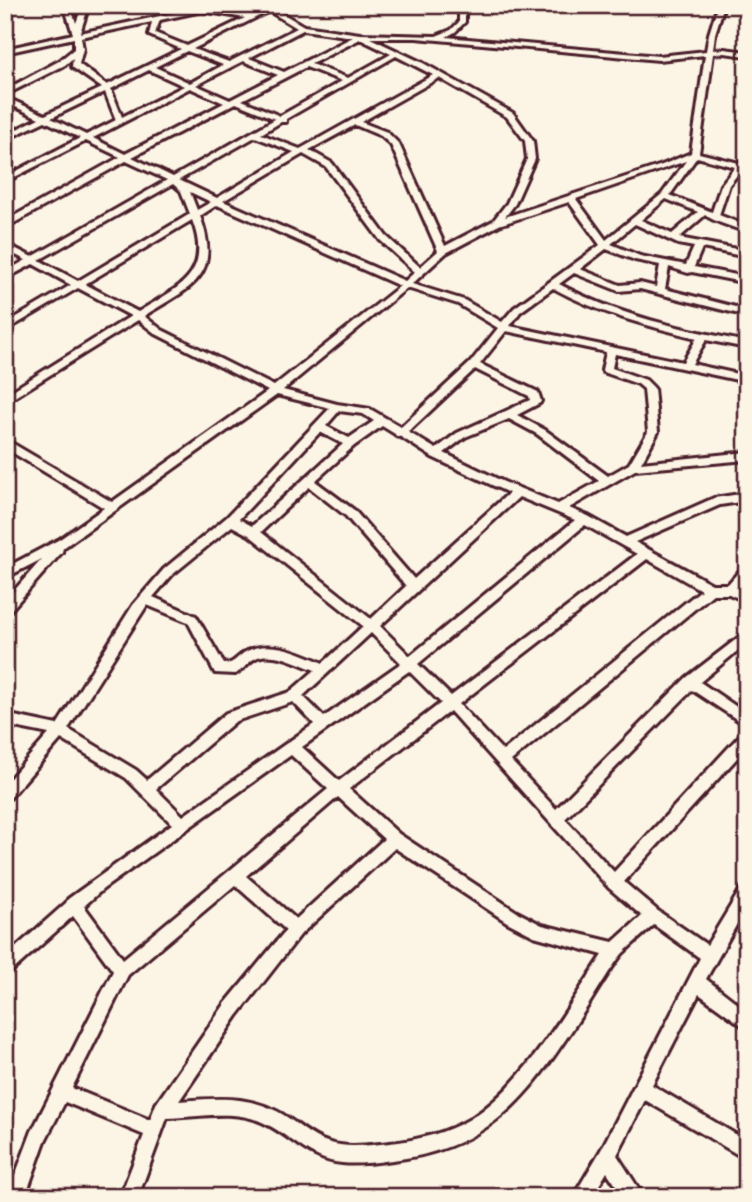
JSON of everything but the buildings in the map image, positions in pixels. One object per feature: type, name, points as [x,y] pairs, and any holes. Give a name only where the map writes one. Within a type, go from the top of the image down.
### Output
[{"type":"street","points":[[67,5],[79,48],[75,65],[108,89],[121,121]]},
{"type":"street","points":[[76,36],[86,5]]},
{"type":"street","points":[[182,5],[252,17]]},
{"type":"street","points":[[437,38],[453,31],[462,22],[462,5]]},
{"type":"street","points":[[400,434],[474,365],[517,310],[605,245],[665,196],[695,154],[712,34],[721,5]]},
{"type":"street","points":[[5,138],[189,49],[252,17],[265,7],[302,28],[360,36],[437,38],[659,58],[711,53],[747,54]]},
{"type":"street","points":[[5,51],[202,9]]},
{"type":"street","points":[[157,19],[151,34],[229,65]]},
{"type":"street","points":[[5,180],[302,28]]},
{"type":"street","points":[[360,36],[397,53],[510,115],[529,141],[531,159],[511,204],[496,223]]},
{"type":"street","points":[[5,225],[125,158],[360,36]]},
{"type":"street","points":[[5,93],[62,63],[79,48]]},
{"type":"street","points":[[5,276],[176,182],[397,53]]},
{"type":"street","points":[[243,58],[285,75]]},
{"type":"street","points":[[305,64],[349,81]]},
{"type":"street","points":[[150,68],[283,120]]},
{"type":"street","points":[[5,328],[302,151],[438,76]]},
{"type":"street","points":[[5,99],[218,202],[406,285],[461,302],[503,327],[747,379]]},
{"type":"street","points":[[357,123],[384,134],[395,144],[443,251]]},
{"type":"street","points":[[257,135],[302,151],[329,165],[375,228],[419,271]]},
{"type":"street","points":[[5,574],[64,542],[275,391],[406,285],[443,251],[496,223],[665,167],[695,154],[743,167],[725,185],[714,218]]},
{"type":"street","points":[[5,400],[190,283],[200,273],[205,263],[206,250],[185,190],[176,182]]},
{"type":"street","points":[[665,196],[714,218],[747,229]]},
{"type":"street","points":[[571,198],[605,245],[638,258],[747,280]]},
{"type":"street","points":[[674,236],[703,212]]},
{"type":"street","points":[[635,221],[674,236],[681,242],[747,254]]},
{"type":"street","points":[[5,246],[138,316],[159,332],[275,391],[337,407],[366,411],[436,454],[517,492],[584,519],[710,589],[731,589],[747,597]]},
{"type":"street","points":[[688,270],[699,246]]},
{"type":"street","points":[[660,290],[665,264]]},
{"type":"street","points":[[572,270],[619,288],[640,286],[747,313]]},
{"type":"street","points":[[553,284],[586,303],[703,336],[747,345]]},
{"type":"street","points":[[686,365],[703,336]]},
{"type":"street","points":[[611,351],[607,370],[642,382],[649,388],[653,432],[633,467]]},
{"type":"street","points":[[436,454],[461,435],[536,401],[537,397],[474,365]]},
{"type":"street","points":[[5,794],[60,731],[145,599],[169,572],[231,520],[337,407]]},
{"type":"street","points":[[509,415],[541,432],[607,481]]},
{"type":"street","points":[[253,532],[351,443],[383,420]]},
{"type":"street","points":[[318,426],[351,443]]},
{"type":"street","points":[[5,443],[111,507]]},
{"type":"street","points":[[560,508],[633,467],[747,456]]},
{"type":"street","points":[[309,482],[350,513],[414,587]]},
{"type":"street","points":[[148,788],[231,718],[295,696],[517,492]]},
{"type":"street","points":[[627,541],[718,501],[747,497]]},
{"type":"street","points":[[5,967],[73,904],[410,663],[584,519]]},
{"type":"street","points":[[231,520],[253,532],[373,627],[451,704],[614,883],[653,916],[710,956]]},
{"type":"street","points":[[5,610],[64,542]]},
{"type":"street","points":[[16,1197],[38,1137],[122,970],[337,790],[647,553]]},
{"type":"street","points":[[731,589],[747,570]]},
{"type":"street","points":[[501,761],[710,589]]},
{"type":"street","points":[[145,599],[192,619],[220,669],[235,669],[253,653],[259,652],[290,654],[325,669]]},
{"type":"street","points":[[555,819],[691,682],[747,636]]},
{"type":"street","points":[[691,682],[747,721]]},
{"type":"street","points":[[295,696],[323,725]]},
{"type":"street","points":[[5,719],[60,731],[131,774],[183,825]]},
{"type":"street","points":[[614,883],[747,737]]},
{"type":"street","points":[[293,748],[394,839],[530,926],[590,946],[616,950]]},
{"type":"street","points":[[129,1197],[162,1110],[231,1010],[296,929],[394,839]]},
{"type":"street","points":[[235,876],[296,929]]},
{"type":"street","points":[[582,1197],[643,1089],[710,956],[739,915],[747,892]]},
{"type":"street","points":[[73,904],[122,970]]},
{"type":"street","points":[[162,1110],[256,1110],[273,1118],[306,1143],[327,1152],[352,1155],[428,1146],[471,1128],[499,1108],[526,1077],[616,950],[653,916]]},
{"type":"street","points":[[698,983],[747,1021]]},
{"type":"street","points":[[643,1089],[747,1151]]},
{"type":"street","points":[[62,1093],[153,1130]]},
{"type":"street","points":[[607,1156],[635,1197]]}]
